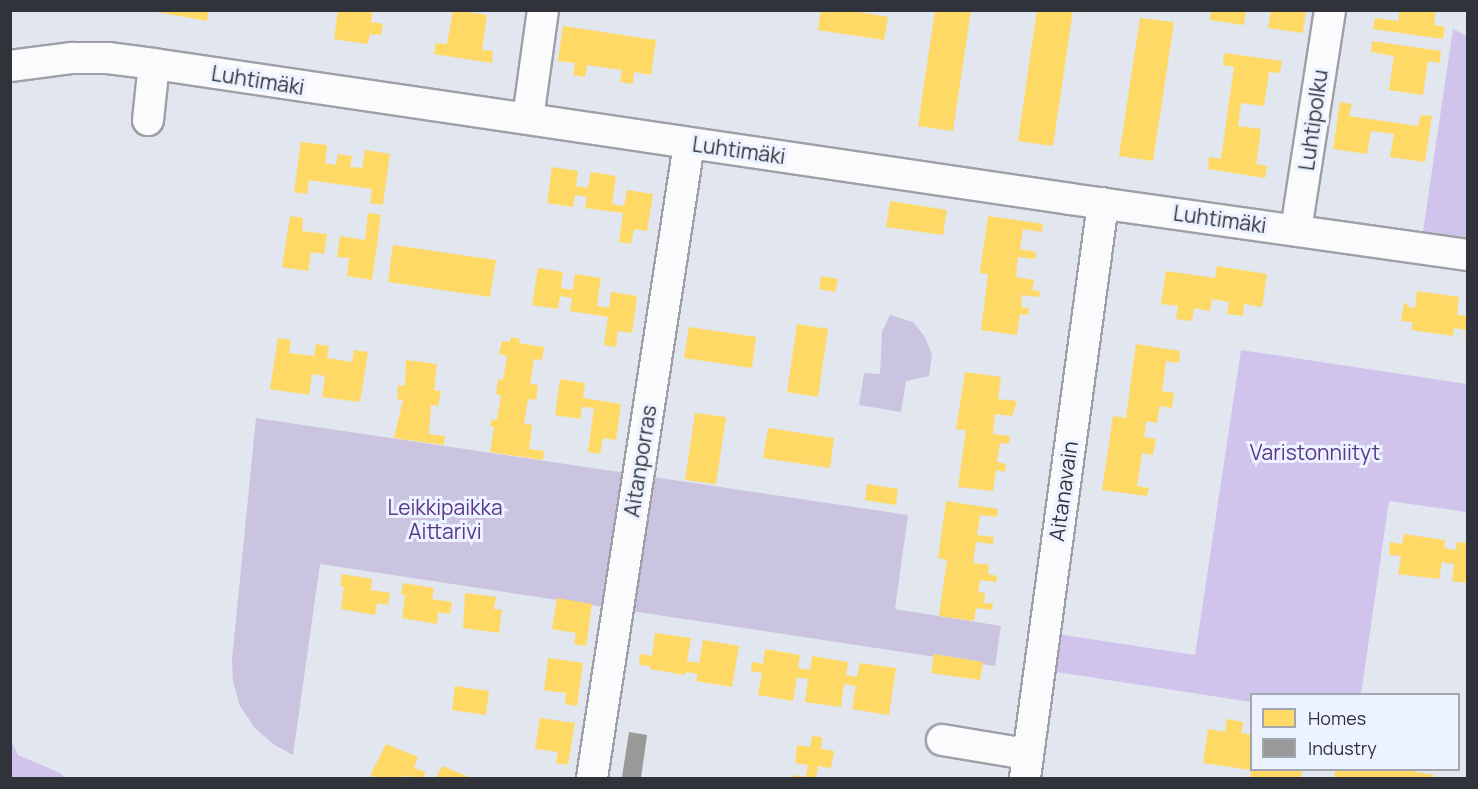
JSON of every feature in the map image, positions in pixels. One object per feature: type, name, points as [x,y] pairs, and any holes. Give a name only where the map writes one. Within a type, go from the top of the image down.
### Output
[{"type":"street","points":[[528,118],[543,10]]},
{"type":"street","name":"Luhtipolku","points":[[1296,230],[1330,10]]},
{"type":"street","name":"Luhtimäki","points":[[10,66],[72,58],[108,58],[1467,255]]},
{"type":"street","points":[[148,120],[154,64]]},
{"type":"street","name":"Aitanporras","points":[[592,778],[689,144]]},
{"type":"street","name":"Aitanavain","points":[[1026,766],[1102,203]]},
{"type":"street","points":[[942,740],[1026,766]]},
{"type":"green space","points":[[1453,29],[1467,36],[1467,245],[1422,238]]},
{"type":"green space","points":[[890,315],[913,322],[925,337],[932,354],[929,376],[906,381],[901,412],[859,405],[864,373],[880,374],[882,332]]},
{"type":"green space","name":"Varistonniityt","points":[[1241,350],[1467,384],[1467,512],[1389,501],[1361,693],[1250,693],[1250,702],[1050,671],[1057,634],[1195,655]]},
{"type":"green space","name":"Leikkipaikka Aittarivi","points":[[256,418],[908,515],[895,609],[1001,626],[995,666],[320,564],[293,755],[273,744],[255,728],[240,706],[233,682],[232,660]]},
{"type":"green space","points":[[10,739],[18,755],[60,773],[65,778],[11,778]]},
{"type":"building: Homes","points":[[146,10],[208,10],[207,21]]},
{"type":"building: Homes","points":[[338,10],[373,10],[371,22],[383,24],[381,35],[370,34],[368,44],[334,39]]},
{"type":"building: Homes","points":[[453,10],[487,15],[482,50],[493,51],[492,63],[434,54],[436,43],[447,44]]},
{"type":"building: Homes","points":[[821,10],[847,10],[888,17],[884,40],[818,30]]},
{"type":"building: Homes","points":[[935,10],[971,10],[953,131],[918,126]]},
{"type":"building: Homes","points":[[1037,10],[1073,10],[1053,146],[1018,141]]},
{"type":"building: Homes","points":[[1211,10],[1246,10],[1244,25],[1210,20]]},
{"type":"building: Homes","points":[[1271,10],[1306,10],[1303,33],[1268,28]]},
{"type":"building: Homes","points":[[1400,10],[1436,10],[1434,25],[1445,27],[1443,39],[1373,29],[1375,18],[1398,21]]},
{"type":"building: Homes","points":[[1140,18],[1174,22],[1153,161],[1119,156]]},
{"type":"building: Homes","points":[[563,26],[656,40],[651,75],[634,72],[633,84],[620,82],[622,70],[587,65],[585,77],[573,75],[575,63],[558,61]]},
{"type":"building: Homes","points":[[1372,41],[1441,51],[1440,63],[1428,61],[1423,95],[1389,90],[1394,56],[1371,52]]},
{"type":"building: Homes","points":[[1224,53],[1282,61],[1280,73],[1269,72],[1264,106],[1241,103],[1238,126],[1261,129],[1256,164],[1267,166],[1265,178],[1208,169],[1209,157],[1221,159],[1234,67],[1223,65]]},
{"type":"building: Homes","points":[[1340,102],[1352,104],[1349,116],[1418,126],[1421,115],[1432,116],[1425,162],[1390,157],[1394,134],[1371,131],[1367,154],[1333,149]]},
{"type":"building: Homes","points":[[301,142],[327,145],[325,163],[336,165],[338,154],[352,156],[350,167],[362,168],[365,150],[390,154],[383,205],[370,203],[372,189],[309,180],[307,194],[294,192]]},
{"type":"building: Homes","points":[[552,167],[578,171],[576,186],[588,188],[591,172],[616,176],[612,204],[624,206],[627,190],[653,194],[647,231],[634,229],[631,244],[619,242],[623,213],[585,208],[587,197],[575,195],[573,207],[547,203]]},
{"type":"building: Homes","points":[[890,201],[947,210],[943,235],[886,227]]},
{"type":"building: Homes","points":[[368,213],[381,215],[372,280],[347,276],[349,258],[337,257],[340,236],[365,240]]},
{"type":"building: Homes","points":[[290,216],[303,218],[302,231],[327,234],[324,254],[311,252],[308,271],[282,267]]},
{"type":"building: Homes","points":[[988,216],[1043,224],[1042,232],[1023,229],[1020,249],[1036,252],[1035,259],[1018,257],[1016,277],[1034,280],[1032,290],[1040,291],[1039,297],[1022,295],[1021,307],[1029,308],[1028,315],[1020,314],[1017,335],[981,330],[988,274],[980,273]]},
{"type":"building: Homes","points":[[393,245],[496,260],[490,297],[388,282]]},
{"type":"building: Homes","points":[[1217,266],[1267,274],[1262,307],[1244,304],[1243,316],[1227,314],[1229,302],[1212,299],[1210,311],[1194,308],[1192,321],[1176,319],[1178,306],[1161,304],[1166,271],[1215,278]]},
{"type":"building: Homes","points":[[538,268],[563,272],[561,288],[573,290],[575,274],[601,278],[597,306],[609,308],[611,292],[637,296],[632,333],[618,331],[616,347],[604,345],[608,317],[570,311],[572,298],[560,296],[558,309],[532,305]]},
{"type":"building: Homes","points":[[821,276],[838,279],[835,292],[819,289]]},
{"type":"building: Homes","points":[[1417,291],[1459,297],[1457,315],[1468,316],[1468,338],[1465,338],[1466,330],[1454,328],[1453,336],[1411,330],[1413,322],[1401,321],[1404,303],[1408,304],[1407,307],[1415,308]]},
{"type":"building: Homes","points":[[797,324],[828,329],[818,397],[787,392]]},
{"type":"building: Homes","points":[[689,327],[756,337],[752,368],[684,358]]},
{"type":"building: Homes","points":[[511,337],[520,339],[519,343],[544,347],[542,360],[534,359],[530,384],[538,385],[536,400],[528,399],[524,424],[532,425],[529,449],[544,451],[543,460],[490,452],[494,427],[490,426],[492,419],[497,420],[501,395],[496,394],[498,379],[503,380],[507,356],[499,354],[502,341],[510,342]]},
{"type":"building: Homes","points":[[278,338],[291,340],[289,353],[314,356],[316,344],[329,346],[327,358],[352,362],[354,350],[368,352],[360,402],[322,397],[325,376],[312,374],[309,395],[270,389]]},
{"type":"building: Homes","points":[[1136,344],[1180,351],[1179,363],[1166,361],[1162,391],[1174,393],[1172,408],[1160,406],[1157,423],[1146,421],[1144,437],[1156,439],[1153,455],[1142,453],[1137,486],[1149,488],[1147,496],[1102,490],[1113,416],[1126,418]]},
{"type":"building: Homes","points":[[406,360],[437,364],[434,390],[441,391],[438,406],[431,405],[429,434],[445,436],[444,445],[394,438],[403,400],[397,399],[398,385],[405,386]]},
{"type":"building: Homes","points":[[965,372],[1001,377],[998,399],[1017,401],[1012,416],[995,414],[993,434],[1010,436],[1009,444],[1000,443],[997,462],[1006,464],[1005,472],[996,470],[993,491],[958,487],[966,430],[956,429]]},
{"type":"building: Homes","points":[[560,379],[585,383],[583,398],[621,404],[616,440],[603,438],[600,454],[588,452],[594,408],[582,407],[580,419],[555,415]]},
{"type":"building: Homes","points":[[695,413],[726,417],[716,484],[685,480]]},
{"type":"building: Homes","points":[[768,428],[834,438],[830,468],[763,458]]},
{"type":"building: Homes","points":[[867,484],[898,489],[896,505],[865,500]]},
{"type":"building: Homes","points":[[946,501],[998,509],[997,517],[980,515],[977,535],[994,537],[993,544],[976,542],[973,563],[989,565],[988,574],[997,576],[996,582],[980,580],[978,592],[985,593],[984,603],[993,604],[992,610],[976,608],[974,621],[939,616],[947,560],[938,558]]},
{"type":"building: Homes","points":[[1404,534],[1445,540],[1444,548],[1456,550],[1457,542],[1468,543],[1468,583],[1452,581],[1454,564],[1442,562],[1439,579],[1398,574],[1401,556],[1389,555],[1390,542],[1402,544]]},
{"type":"building: Homes","points":[[342,574],[372,579],[371,590],[390,593],[388,605],[377,603],[375,615],[341,609],[344,586],[340,586]]},
{"type":"building: Homes","points":[[403,583],[434,588],[432,599],[452,602],[450,614],[438,612],[437,624],[402,618],[405,595],[401,594]]},
{"type":"building: Homes","points":[[465,593],[496,597],[494,609],[502,610],[499,633],[463,628]]},
{"type":"building: Homes","points":[[557,598],[592,604],[586,646],[574,644],[576,633],[552,629]]},
{"type":"building: Homes","points":[[655,633],[691,638],[687,661],[699,663],[703,640],[739,646],[732,687],[696,681],[698,674],[686,672],[685,675],[639,665],[640,654],[652,656]]},
{"type":"building: Homes","points":[[765,649],[800,655],[798,668],[810,670],[812,656],[848,662],[846,675],[857,677],[860,663],[896,668],[889,715],[852,709],[856,686],[844,684],[841,707],[805,702],[808,679],[797,677],[793,701],[758,695],[762,673],[751,671],[752,662],[763,664]]},
{"type":"building: Homes","points":[[934,654],[983,662],[980,680],[931,673]]},
{"type":"building: Homes","points":[[548,658],[583,663],[577,706],[565,704],[566,693],[544,690]]},
{"type":"building: Homes","points":[[455,686],[489,691],[486,715],[452,710]]},
{"type":"building: Homes","points":[[540,718],[575,723],[568,765],[556,763],[558,752],[535,749]]},
{"type":"building: Homes","points":[[1227,719],[1243,722],[1241,733],[1250,735],[1250,770],[1203,763],[1208,729],[1225,732]]},
{"type":"building: Homes","points":[[812,736],[822,737],[821,749],[834,751],[831,768],[818,766],[816,778],[792,778],[793,775],[806,777],[808,765],[795,763],[797,745],[810,747]]},
{"type":"building: Homes","points":[[386,744],[418,757],[414,768],[426,772],[423,778],[403,776],[402,778],[378,778],[370,775]]},
{"type":"building: Homes","points":[[442,766],[472,778],[436,778]]},
{"type":"building: Homes","points":[[1251,771],[1302,771],[1301,778],[1250,778]]},
{"type":"building: Homes","points":[[1335,771],[1416,771],[1434,775],[1433,778],[1334,778]]},
{"type":"building: Industry","points":[[629,732],[647,735],[641,778],[622,777]]}]
